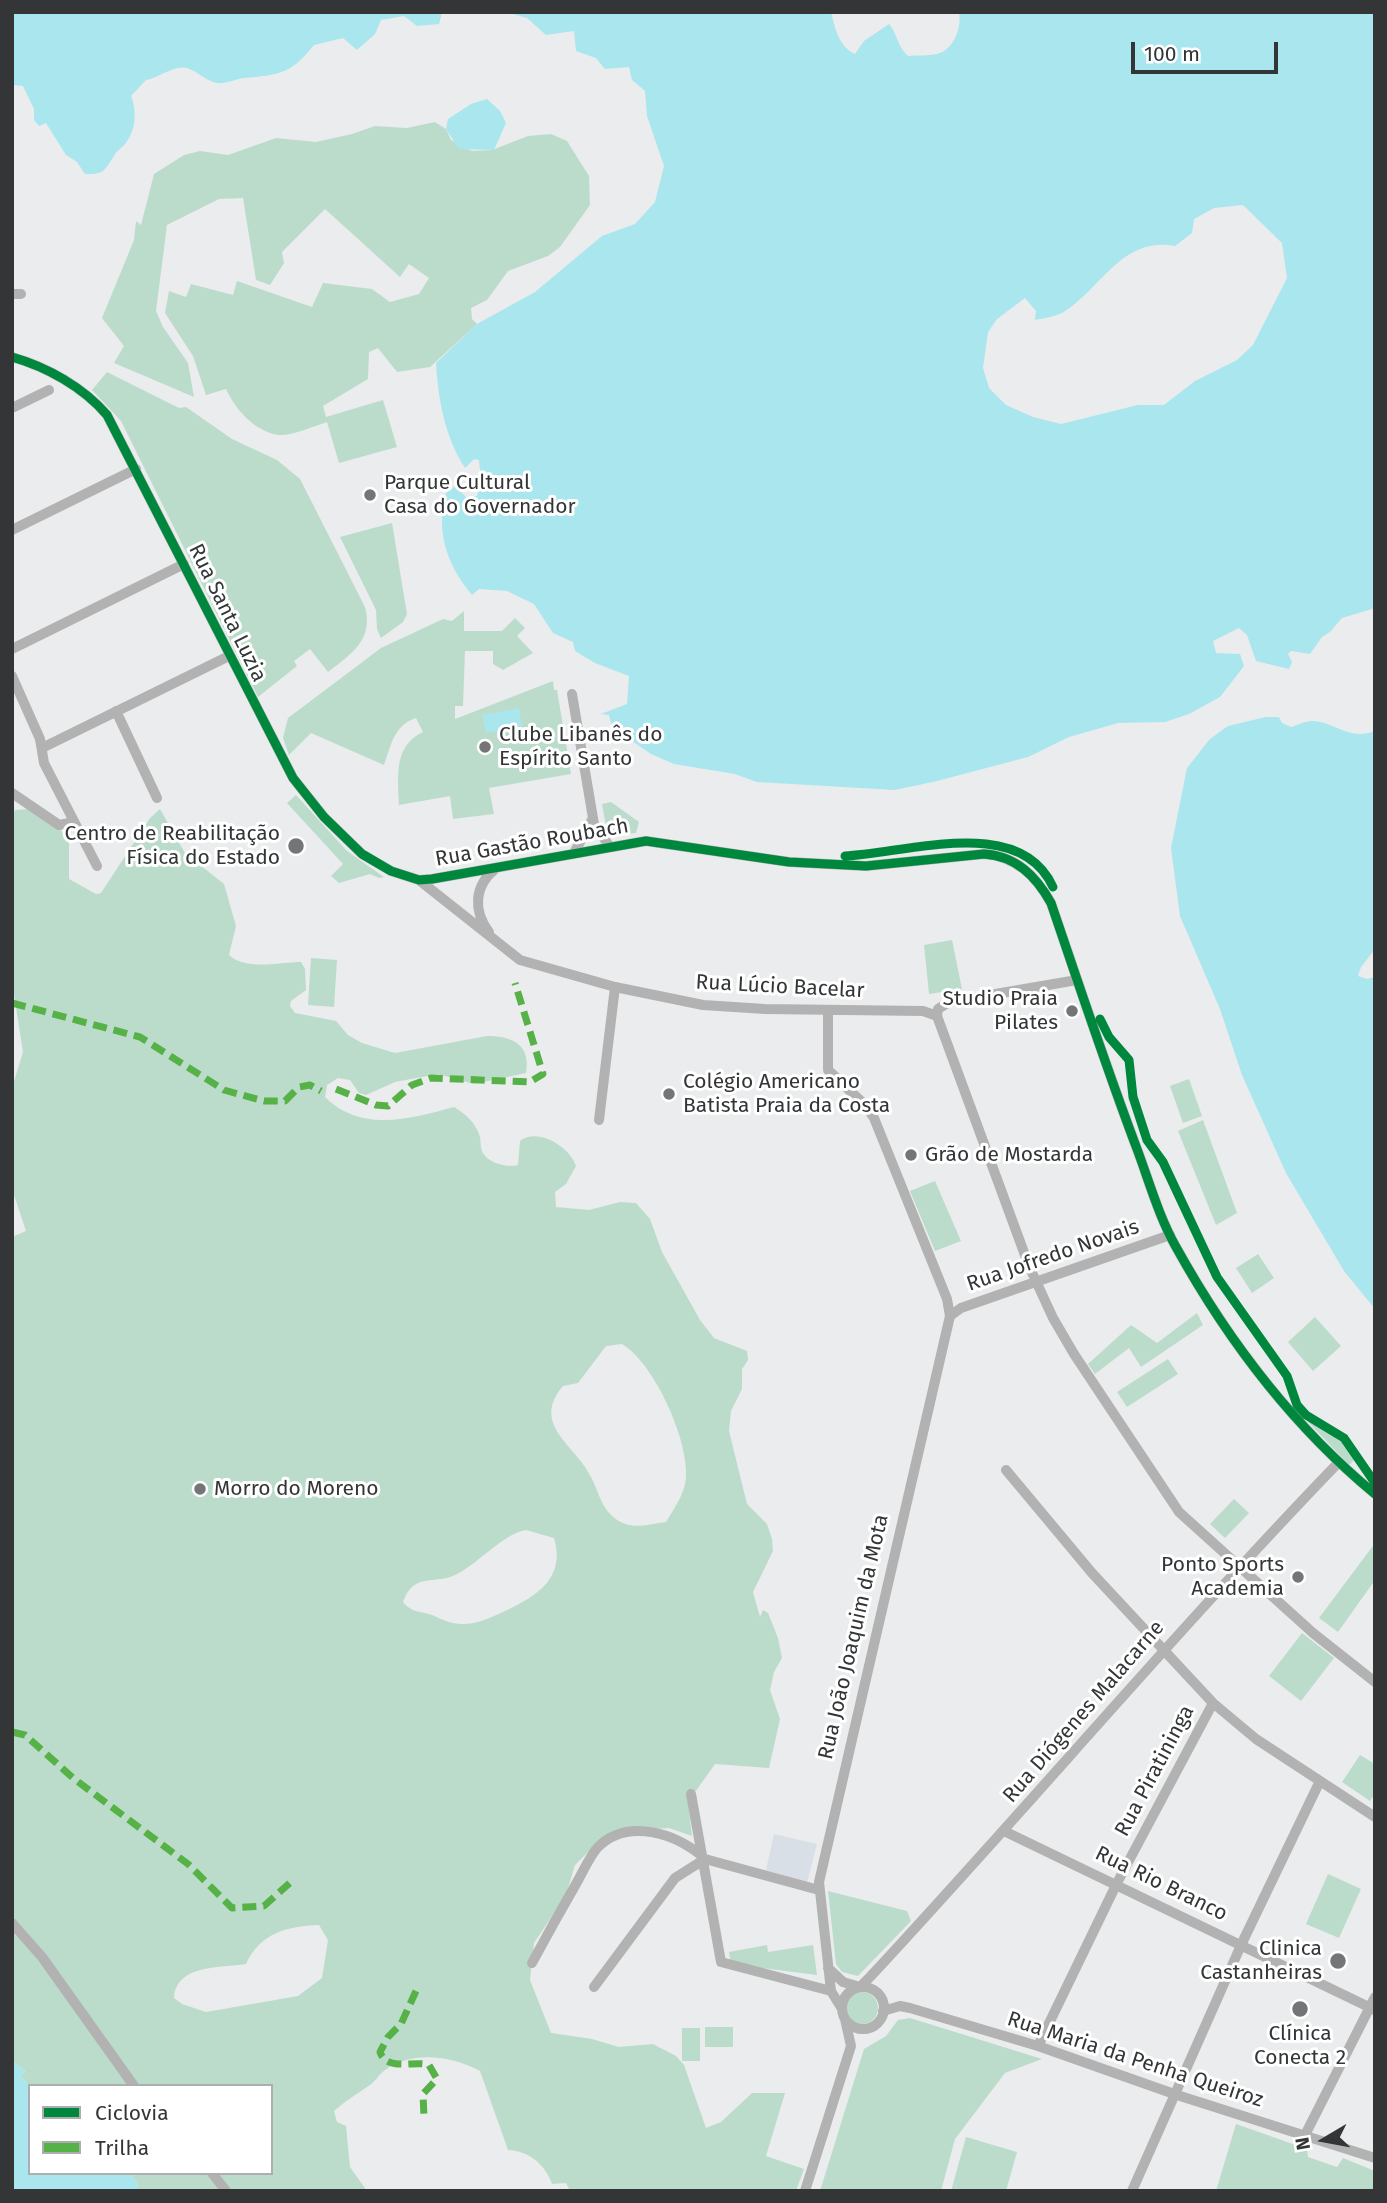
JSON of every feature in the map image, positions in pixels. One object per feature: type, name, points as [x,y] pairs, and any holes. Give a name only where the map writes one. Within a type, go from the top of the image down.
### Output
[{"type":"street","name":"Rua Santa Luzia","points":[[12,358],[47,370],[93,400],[112,422],[284,764],[313,805],[362,854],[380,867],[419,880]]},
{"type":"street","points":[[12,408],[49,390]]},
{"type":"street","points":[[12,530],[136,469]]},
{"type":"street","points":[[12,649],[184,564]]},
{"type":"street","points":[[42,748],[229,656]]},
{"type":"street","points":[[12,677],[42,748],[44,763],[97,866]]},
{"type":"street","points":[[572,694],[593,818],[599,835],[610,847]]},
{"type":"street","points":[[116,712],[157,798]]},
{"type":"street","points":[[12,793],[60,825],[74,822]]},
{"type":"street","points":[[574,853],[593,818]]},
{"type":"street","name":"Rua Gastão Roubach","points":[[419,880],[652,841],[789,862],[866,866],[984,853],[1000,855],[1025,869],[1044,891],[1170,1235],[1234,1339],[1288,1408],[1338,1463],[1375,1494]]},
{"type":"street","points":[[497,942],[481,919],[478,900],[484,881],[498,867]]},
{"type":"street","name":"Rua Lúcio Bacelar","points":[[419,880],[528,963],[615,987],[703,1005],[923,1011],[937,1016]]},
{"type":"street","points":[[1077,980],[948,1002],[938,1009],[937,1016],[1037,1282],[1074,1354],[1179,1512],[1313,1633],[1375,1682]]},
{"type":"street","points":[[600,1120],[615,987]]},
{"type":"street","points":[[828,1010],[828,1070],[865,1105],[874,1118],[947,1299],[950,1316]]},
{"type":"street","name":"Rua Jofredo Novais","points":[[950,1316],[961,1308],[1170,1235]]},
{"type":"street","name":"Rua João Joaquim da Mota","points":[[828,1968],[819,1890],[849,1744],[950,1316]]},
{"type":"street","name":"Rua Diógenes Malacarne","points":[[860,1987],[1006,1832],[1163,1648],[1338,1463]]},
{"type":"street","points":[[1006,1470],[1092,1573],[1213,1703],[1256,1739],[1319,1783],[1375,1817]]},
{"type":"street","name":"Rua Piratininga","points":[[1038,2046],[1117,1883],[1213,1703]]},
{"type":"street","points":[[1132,2191],[1177,2095],[1242,1943],[1319,1783]]},
{"type":"street","points":[[691,1794],[705,1859],[719,1956],[726,1966],[831,1991]]},
{"type":"street","name":"Rua Rio Branco","points":[[1006,1832],[1373,2005]]},
{"type":"street","points":[[531,1963],[592,1855],[604,1842],[624,1834],[660,1834],[685,1842],[705,1859],[819,1890]]},
{"type":"street","points":[[594,1987],[675,1878],[705,1859]]},
{"type":"street","points":[[12,1923],[42,1957],[133,2084]]},
{"type":"street","points":[[828,1968],[844,1982],[876,1992],[883,2004],[883,2011],[870,2028],[851,2043]]},
{"type":"street","points":[[805,2191],[851,2043],[843,2014],[831,1991],[828,1968]]},
{"type":"street","points":[[860,1987],[845,1996],[843,2014],[856,2028],[870,2028]]},
{"type":"street","points":[[1305,2135],[1373,2005]]},
{"type":"street","name":"Rua Maria da Penha Queiroz","points":[[883,2011],[900,2006],[910,2008],[1038,2046],[1177,2095],[1375,2158]]},
{"type":"street","points":[[214,2175],[226,2191]]},
{"type":"shaded area","points":[[774,1834],[817,1844],[807,1883],[766,1870]]},
{"type":"green space","points":[[435,122],[446,129],[451,140],[472,151],[492,150],[528,136],[551,134],[567,141],[589,176],[590,205],[560,247],[548,256],[508,271],[487,300],[471,308],[472,319],[477,324],[430,367],[397,372],[378,348],[369,352],[368,379],[323,406],[326,417],[383,400],[397,447],[339,463],[327,422],[284,435],[262,429],[240,412],[226,389],[206,395],[193,356],[165,313],[169,291],[186,297],[191,284],[233,295],[237,281],[312,307],[323,283],[372,289],[390,302],[419,294],[429,278],[409,264],[400,277],[325,209],[282,252],[284,263],[270,285],[256,280],[243,198],[219,199],[167,225],[156,311],[163,327],[188,363],[194,397],[114,363],[124,346],[102,318],[134,240],[136,221],[141,225],[154,174],[184,155],[200,151],[228,155],[276,138],[316,142],[375,126],[407,128]]},
{"type":"green space","points":[[107,372],[179,408],[186,407],[232,439],[277,460],[300,479],[365,607],[367,619],[363,637],[345,659],[328,672],[310,649],[294,661],[297,666],[258,697],[121,421],[92,390]]},
{"type":"green space","points":[[392,523],[407,614],[403,622],[381,638],[377,629],[376,610],[340,537]]},
{"type":"green space","points":[[464,611],[464,631],[502,631],[515,618],[525,628],[517,636],[533,653],[503,670],[493,664],[493,651],[465,651],[463,706],[455,706],[455,719],[553,681],[554,690],[557,690],[571,774],[489,788],[494,814],[453,819],[450,796],[399,805],[399,763],[406,745],[423,732],[416,718],[398,731],[384,765],[311,733],[289,755],[283,738],[288,718],[381,648],[443,619],[452,621]]},
{"type":"green space","points":[[296,795],[347,851],[384,877],[370,874],[339,883],[331,876],[343,864],[287,803]]},
{"type":"green space","points":[[611,802],[639,822],[636,833],[608,837],[602,804]]},
{"type":"green space","points":[[28,809],[59,828],[69,840],[69,879],[96,894],[101,893],[150,818],[160,809],[185,853],[224,884],[236,926],[229,955],[244,963],[254,964],[301,962],[305,969],[306,990],[291,1001],[290,1006],[295,1013],[336,1021],[348,1035],[362,1043],[395,1053],[487,1036],[505,1038],[518,1044],[526,1055],[526,1073],[474,1084],[438,1074],[395,1082],[366,1095],[359,1093],[350,1080],[338,1078],[327,1085],[325,1097],[339,1108],[370,1119],[404,1119],[454,1107],[476,1127],[486,1157],[504,1165],[518,1165],[520,1141],[527,1137],[536,1136],[552,1141],[567,1152],[576,1166],[566,1184],[555,1192],[556,1207],[589,1210],[620,1202],[636,1203],[650,1219],[662,1252],[700,1320],[714,1338],[747,1351],[748,1360],[742,1369],[742,1389],[731,1411],[729,1431],[747,1504],[767,1524],[772,1539],[773,1551],[753,1592],[760,1617],[763,1610],[768,1613],[778,1638],[782,1658],[774,1672],[770,1690],[780,1719],[769,1768],[715,1764],[688,1802],[692,1836],[669,1828],[635,1830],[587,1853],[575,1865],[566,1895],[534,1943],[530,1980],[551,2033],[592,2039],[619,2047],[653,2044],[676,2056],[684,2065],[706,2128],[721,2122],[752,2093],[785,2093],[766,2156],[804,2169],[796,2191],[570,2191],[566,2183],[552,2184],[541,2165],[529,2156],[508,2150],[480,2071],[458,2062],[432,2057],[407,2060],[385,2070],[334,2111],[337,2122],[346,2126],[350,2167],[367,2191],[136,2191],[138,2185],[132,2175],[273,2175],[273,2084],[28,2084],[21,2076],[25,2071],[12,2061],[12,1237],[26,1231],[12,1189],[12,1088],[23,1052],[12,982],[12,818],[15,810]],"holes":[[[622,1344],[634,1354],[657,1385],[676,1424],[682,1444],[686,1478],[679,1501],[666,1522],[642,1526],[624,1524],[613,1517],[605,1507],[591,1477],[559,1434],[551,1412],[554,1400],[563,1386],[578,1383],[606,1346]],[[526,1530],[554,1538],[557,1552],[552,1575],[546,1584],[528,1599],[490,1618],[463,1624],[413,1610],[403,1602],[413,1586],[457,1574],[509,1537]],[[319,1925],[328,1940],[322,1978],[298,1996],[206,2012],[182,2004],[174,1998],[177,1987],[191,1973],[246,1964],[259,1945],[276,1933],[296,1927]]]},
{"type":"green space","points":[[952,940],[962,989],[929,994],[924,945]]},
{"type":"green space","points":[[311,958],[337,960],[334,1007],[308,1005]]},
{"type":"green space","points":[[1189,1079],[1202,1116],[1183,1123],[1170,1086]]},
{"type":"green space","points":[[1203,1120],[1237,1213],[1216,1225],[1178,1131]]},
{"type":"green space","points":[[935,1181],[961,1241],[935,1251],[910,1191]]},
{"type":"green space","points":[[1258,1254],[1274,1278],[1252,1293],[1236,1268]]},
{"type":"green space","points":[[1197,1313],[1203,1325],[1141,1367],[1129,1348],[1095,1374],[1088,1364],[1131,1325],[1157,1343]]},
{"type":"green space","points":[[1315,1317],[1341,1346],[1313,1371],[1288,1342]]},
{"type":"green space","points":[[1168,1359],[1178,1374],[1127,1407],[1117,1392]]},
{"type":"green space","points":[[1289,1393],[1310,1420],[1348,1448],[1356,1458],[1349,1465],[1295,1408]]},
{"type":"green space","points":[[1234,1499],[1249,1513],[1225,1538],[1210,1524]]},
{"type":"green space","points":[[1375,1543],[1375,1580],[1338,1632],[1319,1618]]},
{"type":"green space","points":[[1302,1633],[1334,1658],[1301,1701],[1269,1676]]},
{"type":"green space","points":[[1360,1755],[1375,1764],[1375,1793],[1370,1801],[1342,1782]]},
{"type":"green space","points":[[1328,1874],[1361,1889],[1339,1938],[1306,1924]]},
{"type":"green space","points":[[828,1891],[907,1911],[911,1921],[858,1976],[842,1972],[836,1964]]},
{"type":"green space","points":[[767,1945],[768,1952],[813,1945],[817,1975],[731,1964],[729,1952]]},
{"type":"green space","points":[[862,1992],[873,1997],[878,2008],[873,2019],[862,2024],[851,2019],[846,2008],[851,1997]]},
{"type":"green space","points":[[910,2018],[1042,2059],[1005,2073],[955,2139],[941,2191],[820,2191],[864,2049],[886,2036],[898,2020]]},
{"type":"green space","points":[[705,2027],[733,2027],[733,2047],[705,2047]]},
{"type":"green space","points":[[682,2028],[700,2028],[700,2061],[682,2061]]},
{"type":"green space","points":[[1236,2124],[1307,2149],[1308,2157],[1337,2167],[1343,2158],[1375,2171],[1375,2191],[1216,2191]]},
{"type":"green space","points":[[966,2137],[1017,2152],[1006,2191],[951,2191]]},
{"type":"water","points":[[12,12],[442,12],[439,24],[417,26],[404,16],[381,20],[375,34],[357,50],[343,38],[314,45],[298,62],[275,74],[217,83],[191,69],[182,68],[146,80],[131,96],[134,121],[129,139],[103,171],[85,174],[77,162],[66,155],[46,123],[39,126],[34,120],[34,109],[23,86],[12,85]]},
{"type":"water","points":[[506,12],[831,12],[841,42],[855,54],[864,41],[889,24],[908,56],[937,54],[948,48],[958,31],[959,12],[1375,12],[1375,608],[1342,618],[1322,637],[1310,654],[1291,651],[1288,654],[1292,662],[1289,669],[1256,661],[1247,635],[1239,628],[1213,641],[1216,653],[1240,654],[1244,666],[1220,697],[1189,714],[1165,722],[1118,723],[1069,737],[1028,757],[895,790],[757,782],[735,774],[674,764],[651,754],[612,727],[609,715],[601,714],[627,704],[629,676],[595,663],[575,651],[573,642],[553,633],[534,604],[507,591],[479,589],[472,595],[450,560],[443,534],[446,493],[455,486],[466,497],[477,496],[481,480],[479,460],[474,459],[465,468],[452,444],[441,404],[436,363],[477,324],[535,292],[602,236],[635,224],[655,202],[664,166],[647,116],[645,91],[632,80],[629,67],[605,69],[596,58],[576,51],[574,31],[546,35],[527,18]],"holes":[[[1243,205],[1282,243],[1287,278],[1253,345],[1237,360],[1195,381],[1164,405],[1138,405],[1061,424],[1033,417],[1006,405],[989,388],[983,368],[988,332],[997,319],[1025,298],[1036,311],[1035,320],[1062,313],[1126,257],[1140,249],[1156,245],[1175,246],[1192,233],[1194,219],[1214,208]]]},
{"type":"water","points":[[487,99],[500,111],[506,123],[494,150],[459,149],[446,129],[448,119],[471,104]]},
{"type":"water","points":[[519,708],[522,726],[486,733],[482,715]]},
{"type":"water","points":[[1266,717],[1279,717],[1282,723],[1291,727],[1313,721],[1357,734],[1375,731],[1375,949],[1361,967],[1358,976],[1367,979],[1375,977],[1375,1309],[1344,1271],[1286,1173],[1242,1075],[1220,1009],[1180,916],[1171,848],[1187,768],[1210,739],[1228,726]]},
{"type":"water","points":[[12,2061],[25,2071],[21,2076],[28,2084],[28,2175],[132,2175],[138,2185],[136,2191],[12,2191]]},
{"type":"marked path","points":[[336,1089],[376,1105],[388,1106],[412,1085],[431,1078],[530,1082],[543,1074],[515,983]]},
{"type":"marked path","points":[[12,1003],[140,1037],[224,1090],[264,1101],[285,1101],[299,1087],[310,1085],[321,1091]]},
{"type":"marked path","points":[[12,1732],[25,1735],[73,1778],[188,1864],[232,1908],[264,1906],[292,1881]]},
{"type":"marked path","points":[[416,1991],[401,2024],[388,2037],[380,2052],[388,2062],[395,2064],[429,2065],[437,2079],[423,2094],[424,2117]]},
{"type":"cycle path","points":[[12,357],[64,379],[107,415],[293,778],[324,817],[362,854],[391,871],[419,880],[432,879],[646,841],[789,862],[866,866],[984,854],[1006,859],[1024,869],[1039,884],[1051,903],[1164,1224],[1176,1247],[1217,1315],[1264,1380],[1317,1440],[1375,1494]]},
{"type":"cycle path","points":[[845,856],[930,845],[989,844],[1015,851],[1037,865],[1053,887]]},
{"type":"cycle path","points":[[1100,1019],[1109,1037],[1129,1060],[1133,1097],[1147,1140],[1163,1162],[1217,1277],[1287,1376],[1297,1405],[1306,1415],[1344,1438],[1375,1483]]},
{"type":"place","name":"Parque Cultural Casa do Governador","points":[[370,495]]},
{"type":"place","name":"Clube Libanês do Espírito Santo","points":[[485,747]]},
{"type":"place","name":"Centro de Reabilitação Física do Estado","points":[[296,846]]},
{"type":"place","name":"Studio Praia Pilates","points":[[1072,1011]]},
{"type":"place","name":"Colégio Americano Batista Praia da Costa","points":[[669,1094]]},
{"type":"place","name":"Grão de Mostarda","points":[[911,1155]]},
{"type":"place","name":"Morro do Moreno","points":[[200,1489]]},
{"type":"place","name":"Ponto Sports Academia","points":[[1298,1577]]},
{"type":"place","name":"Clinica Castanheiras","points":[[1338,1961]]},
{"type":"place","name":"Clínica Conecta 2","points":[[1300,2009]]}]
